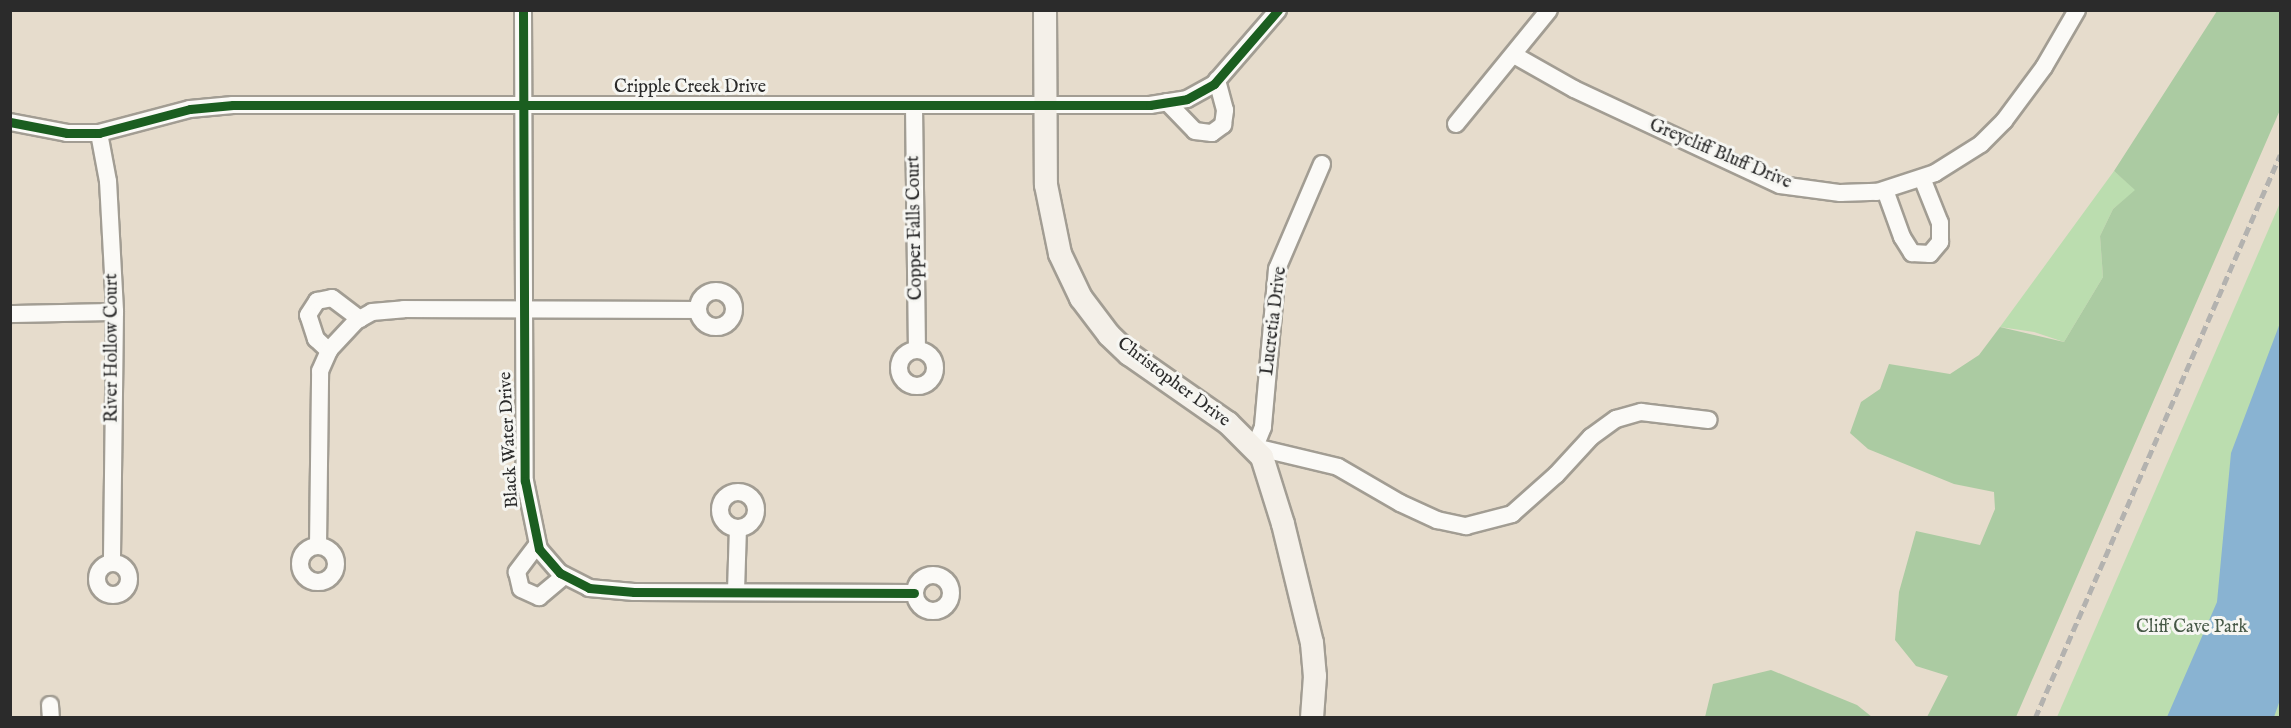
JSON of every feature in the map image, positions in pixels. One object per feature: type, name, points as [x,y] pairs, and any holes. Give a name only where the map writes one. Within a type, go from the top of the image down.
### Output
[{"type":"street","name":"Black Water Drive","points":[[523,10],[522,309],[525,481],[537,545]]},
{"type":"street","name":"Christopher Drive","points":[[1045,10],[1048,209],[1060,254],[1081,298],[1129,354],[1228,423],[1255,447],[1274,490],[1306,617],[1314,668],[1312,717]]},
{"type":"street","name":"Cripple Creek Drive","points":[[10,122],[67,133],[99,133],[190,109],[233,105],[522,103],[914,106],[1167,102],[1201,93],[1217,80],[1278,10]]},
{"type":"street","points":[[1456,124],[1549,10]]},
{"type":"street","name":"Greycliff Bluff Drive","points":[[1514,55],[1574,89],[1780,184],[1840,193],[1885,190],[1922,178],[1954,163],[2004,121],[2044,67],[2077,10]]},
{"type":"street","points":[[1167,102],[1195,131],[1212,133],[1222,125],[1226,110],[1217,80]]},
{"type":"street","name":"Copper Falls Court","points":[[914,106],[917,350]]},
{"type":"street","name":"River Hollow Court","points":[[99,133],[108,181],[115,312],[112,563]]},
{"type":"street","name":"Lucretia Drive","points":[[1255,447],[1263,427],[1277,269],[1322,165]]},
{"type":"street","points":[[1885,190],[1902,237],[1912,253],[1930,254],[1940,242],[1940,223],[1922,178]]},
{"type":"street","points":[[330,351],[316,339],[308,315],[316,300],[332,298],[360,319]]},
{"type":"street","points":[[318,546],[320,371],[343,332],[360,319],[372,312],[404,309],[697,309]]},
{"type":"street","points":[[10,314],[115,312]]},
{"type":"street","points":[[1255,447],[1338,467],[1401,503],[1437,520],[1466,526],[1512,514],[1556,475],[1591,437],[1616,419],[1641,412],[1709,420]]},
{"type":"street","points":[[736,591],[738,528]]},
{"type":"street","points":[[564,576],[539,597],[521,589],[517,572],[537,545],[564,576],[589,588],[634,592],[914,593]]},
{"type":"green space","points":[[2217,11],[2280,11],[2280,110],[2016,717],[1927,717],[1948,676],[1916,666],[1895,640],[1899,592],[1916,531],[1980,545],[1995,509],[1994,492],[1954,484],[1868,449],[1850,433],[1861,402],[1880,389],[1889,364],[1950,374],[1979,355],[2000,327],[2064,342],[2103,277],[2100,236],[2113,209],[2135,190],[2114,171]]},
{"type":"green space","points":[[2114,171],[2136,190],[2113,209],[2100,236],[2103,277],[2064,342],[2034,332],[2000,327]]},
{"type":"green space","name":"Cliff Cave Park","points":[[2280,203],[2280,717],[2057,717]]},
{"type":"green space","points":[[1771,670],[1857,705],[1872,717],[1705,717],[1713,684]]},
{"type":"water","points":[[2280,323],[2280,700],[2274,717],[2167,717],[2217,602],[2231,453]]},
{"type":"railway","points":[[2035,718],[2280,155]]},
{"type":"cycle path","points":[[523,10],[525,481],[539,549],[560,573],[589,588],[634,592],[914,593]]},
{"type":"cycle path","points":[[10,122],[67,133],[99,133],[190,109],[233,105],[1150,105],[1187,99],[1214,84],[1278,10]]}]
